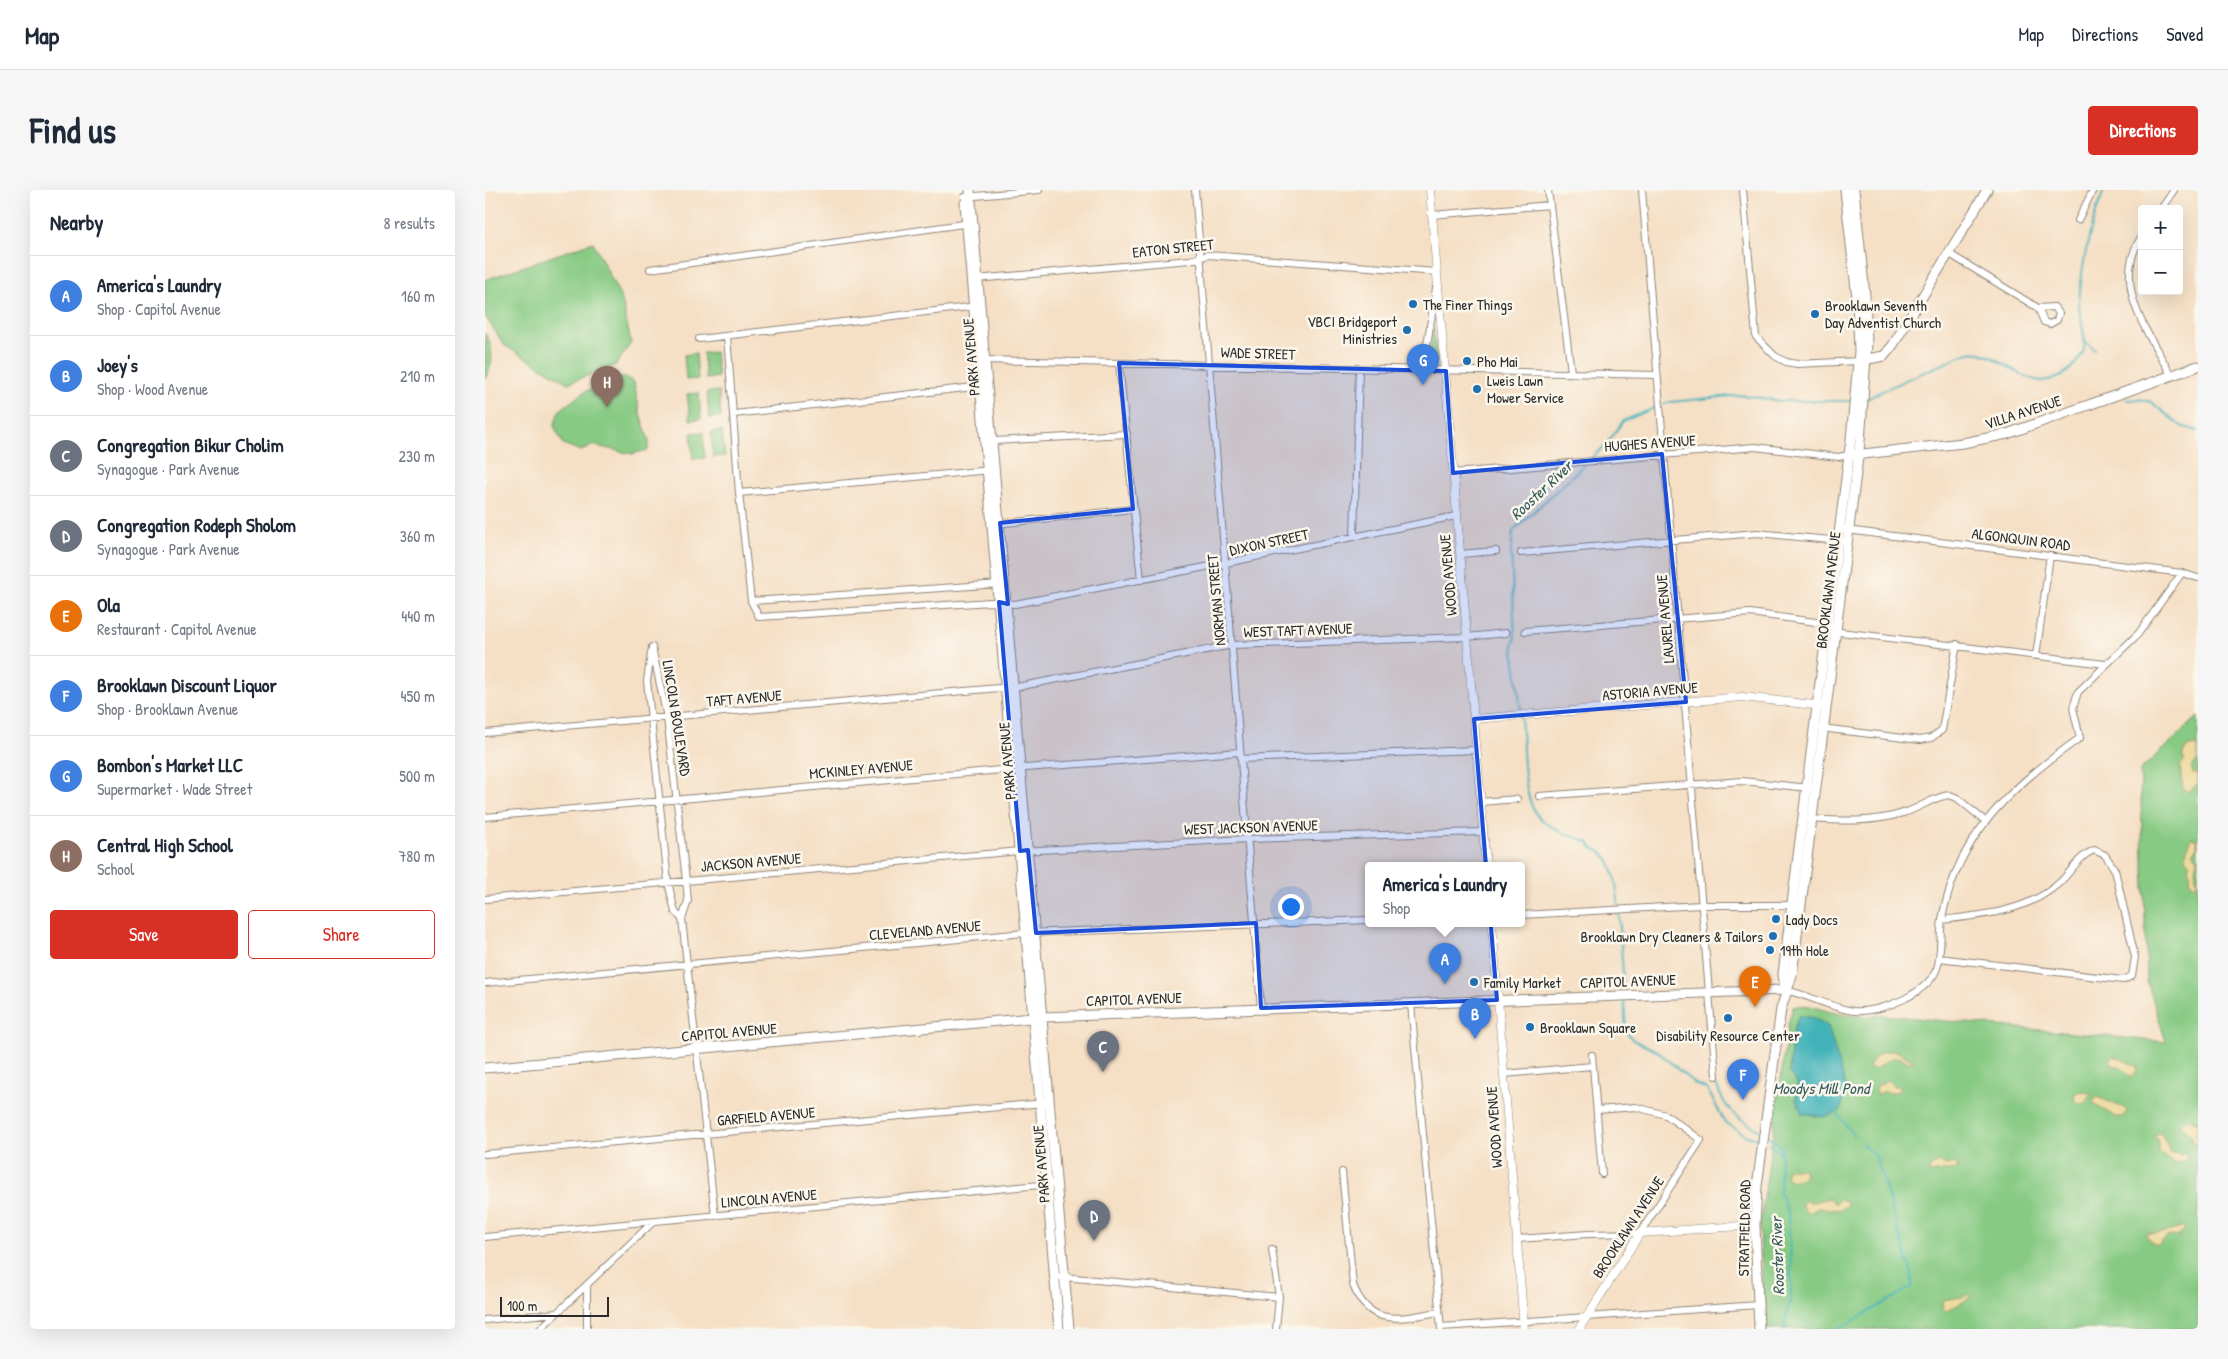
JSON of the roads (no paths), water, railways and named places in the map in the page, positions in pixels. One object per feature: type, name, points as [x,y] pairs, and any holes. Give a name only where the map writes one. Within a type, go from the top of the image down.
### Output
[{"type":"main road","name":"BROOKLAWN AVENUE","points":[[1845,190],[1863,361]]},
{"type":"main road","name":"BROOKLAWN AVENUE","points":[[1765,1127],[1781,1009],[1785,990],[1792,975],[1801,906],[1807,819],[1807,787],[1826,627],[1849,455],[1858,408],[1863,361],[1865,294],[1854,190]]},
{"type":"main road","points":[[1863,361],[1884,356],[1893,345],[1987,190]]},
{"type":"main road","name":"PARK AVENUE","points":[[967,193],[1024,851],[1036,932],[1042,1017],[1044,1103]]},
{"type":"main road","name":"VILLA AVENUE","points":[[1849,455],[1963,443],[2007,434],[2198,366]]},
{"type":"main road","name":"PARK AVENUE","points":[[984,386],[993,441],[991,470]]},
{"type":"main road","name":"BROOKLAWN AVENUE","points":[[1785,990],[1783,974],[1791,905],[1807,819],[1817,788],[1825,728],[1859,454],[1858,408]]},
{"type":"main road","name":"PARK AVENUE","points":[[1024,851],[1025,933],[1032,1017],[1044,1103],[1051,1184],[1053,1276],[1059,1329]]},
{"type":"main road","name":"CAPITOL AVENUE","points":[[485,1068],[695,1050],[1032,1017],[1411,1004],[1709,991],[1785,990]]},
{"type":"main road","name":"STRATFIELD ROAD","points":[[1759,1329],[1755,1225],[1761,1150],[1765,1127]]},
{"type":"main road","name":"PARK AVENUE","points":[[1051,1184],[1065,1276],[1069,1329]]},
{"type":"street","points":[[967,193],[1039,190]]},
{"type":"street","name":"NORMAN STREET","points":[[1195,190],[1256,924],[1261,1008]]},
{"type":"street","name":"WOOD AVENUE","points":[[1430,190],[1486,862]]},
{"type":"street","points":[[1548,190],[1571,372]]},
{"type":"street","name":"LAUREL AVENUE","points":[[1642,190],[1662,454],[1671,541],[1676,620],[1686,702],[1691,786],[1716,1076]]},
{"type":"street","points":[[1743,190],[1757,337],[1775,356],[1786,362],[1797,364],[1863,361]]},
{"type":"street","points":[[2078,220],[2093,190]]},
{"type":"street","points":[[2164,205],[2174,190]]},
{"type":"street","points":[[1432,215],[1550,205]]},
{"type":"street","points":[[650,269],[970,223]]},
{"type":"street","points":[[2138,245],[2129,265],[2130,293],[2147,332],[2171,375]]},
{"type":"street","points":[[1948,253],[2038,308]]},
{"type":"street","name":"EATON STREET","points":[[975,279],[1190,260],[1207,255],[1437,272]]},
{"type":"street","name":"WOOD AVENUE","points":[[1423,370],[1437,281]]},
{"type":"street","points":[[699,339],[977,306]]},
{"type":"street","points":[[727,336],[739,493],[751,601],[1001,584]]},
{"type":"street","name":"WADE STREET","points":[[982,360],[1657,375]]},
{"type":"street","points":[[1119,363],[1141,580]]},
{"type":"street","points":[[1355,537],[1359,369]]},
{"type":"street","points":[[734,414],[984,386]]},
{"type":"street","points":[[993,441],[1127,434]]},
{"type":"street","name":"HUGHES AVENUE","points":[[1453,473],[1562,462],[1755,447],[1838,457],[1849,455]]},
{"type":"street","points":[[739,493],[991,470]]},
{"type":"street","points":[[996,524],[1133,509]]},
{"type":"street","name":"DIXON STREET","points":[[751,601],[759,617],[1003,603],[1226,564],[1456,516]]},
{"type":"street","name":"ALGONQUIN ROAD","points":[[1839,529],[2182,573],[2198,578]]},
{"type":"street","points":[[1521,553],[1757,533],[1848,542]]},
{"type":"street","points":[[1460,554],[1495,551]]},
{"type":"street","points":[[2036,656],[2049,555]]},
{"type":"street","points":[[1785,990],[1838,1007],[1869,1011],[1913,995],[1923,989],[1933,979],[1939,958],[1942,920],[1947,895],[1957,870],[1985,821],[2040,766],[2080,738],[2073,708],[2078,692],[2138,634],[2159,608],[2182,573]]},
{"type":"street","points":[[1525,631],[1750,614],[1837,629],[2105,664]]},
{"type":"street","name":"WEST TAFT AVENUE","points":[[1010,687],[1232,645],[1467,637],[1506,633]]},
{"type":"street","points":[[1814,727],[1919,740],[1938,735],[1942,730],[1957,644]]},
{"type":"street","name":"LINCOLN BOULEVARD","points":[[682,919],[675,912],[667,882],[647,681],[652,647],[667,718],[677,798],[688,901],[682,919],[686,966],[715,1216]]},
{"type":"street","name":"TAFT AVENUE","points":[[485,733],[1010,687]]},
{"type":"street","name":"ASTORIA AVENUE","points":[[1474,719],[1742,697],[1827,706]]},
{"type":"street","name":"MCKINLEY AVENUE","points":[[485,817],[1017,768],[1241,756],[1476,750]]},
{"type":"street","points":[[1539,796],[1742,781],[1817,788]]},
{"type":"street","points":[[1807,819],[1847,821],[1883,818],[1904,813],[1950,794],[1985,821]]},
{"type":"street","points":[[1480,802],[1517,799]]},
{"type":"street","name":"WEST JACKSON AVENUE","points":[[1024,851],[1249,839],[1483,832]]},
{"type":"street","points":[[1939,958],[2123,980],[2132,976],[2135,957],[2115,870],[2105,855],[2094,850],[2083,855],[2059,884],[2034,900],[1985,915],[1942,920]]},
{"type":"street","name":"JACKSON AVENUE","points":[[485,899],[1024,851]]},
{"type":"street","points":[[1525,915],[1701,905],[1801,906]]},
{"type":"street","name":"CLEVELAND AVENUE","points":[[485,983],[686,966],[1036,932],[1365,920]]},
{"type":"street","name":"WOOD AVENUE","points":[[1492,927],[1523,1326]]},
{"type":"street","points":[[1411,1004],[1441,1328],[1523,1326],[1585,1318],[1758,1305]]},
{"type":"street","points":[[1592,1055],[1602,1174]]},
{"type":"street","points":[[1504,1074],[1593,1066]]},
{"type":"street","name":"GARFIELD AVENUE","points":[[485,1154],[1044,1103]]},
{"type":"street","name":"BROOKLAWN AVENUE","points":[[1579,1329],[1701,1140],[1666,1115],[1637,1107],[1597,1110]]},
{"type":"street","points":[[1342,1172],[1353,1285],[1359,1299],[1370,1312],[1385,1317],[1404,1317],[1439,1312]]},
{"type":"street","name":"LINCOLN AVENUE","points":[[485,1237],[652,1223],[1051,1184]]},
{"type":"street","points":[[540,1329],[652,1223]]},
{"type":"street","points":[[1517,1239],[1755,1225]]},
{"type":"street","points":[[1272,1249],[1279,1297],[1276,1329]]},
{"type":"street","points":[[1053,1276],[1279,1297]]},
{"type":"street","points":[[587,1285],[587,1329]]},
{"type":"street","points":[[485,1320],[557,1313]]},
{"type":"water","name":"Moodys Mill Pond","points":[[1799,1015],[1814,1018],[1828,1026],[1847,1090],[1840,1111],[1826,1117],[1802,1114],[1796,1099],[1797,1083],[1789,1073],[1793,1031]]},
{"type":"waterway","name":"Rooster River","points":[[1865,400],[1903,381],[1969,353],[1981,353],[2029,378],[2042,381],[2055,379],[2069,370],[2080,358],[2085,344],[2079,306],[2080,286],[2091,230],[2104,190]]},
{"type":"waterway","points":[[2084,340],[2095,350]]},
{"type":"waterway","name":"Rooster River","points":[[1662,405],[1670,402],[1742,395],[1780,401],[1851,401]]},
{"type":"waterway","points":[[2127,400],[2140,399],[2151,402],[2181,426],[2198,431]]},
{"type":"waterway","name":"Rooster River","points":[[1590,459],[1606,445],[1623,421],[1657,407]]},
{"type":"waterway","name":"Rooster River","points":[[1521,712],[1513,645],[1515,638],[1511,550],[1513,531],[1585,464]]},
{"type":"waterway","name":"Rooster River","points":[[1521,717],[1524,769],[1533,807],[1543,821],[1562,832],[1589,842],[1592,848],[1600,851],[1606,857],[1613,872],[1619,907]]},
{"type":"waterway","name":"Rooster River","points":[[1619,912],[1624,992]]},
{"type":"waterway","name":"Rooster River","points":[[1624,999],[1626,1032],[1633,1040],[1657,1051],[1695,1084],[1707,1089],[1725,1122],[1747,1136],[1760,1140]]},
{"type":"waterway","name":"Rooster River","points":[[1717,1086],[1720,1095],[1729,1108],[1761,1132]]},
{"type":"waterway","points":[[1836,1112],[1854,1136]]},
{"type":"waterway","name":"Rooster River","points":[[1767,1136],[1781,1146],[1780,1193],[1788,1213],[1791,1295],[1784,1329]]},
{"type":"waterway","name":"Rooster River","points":[[1767,1143],[1781,1153]]},
{"type":"waterway","points":[[1839,1329],[1912,1287],[1912,1275],[1876,1157],[1862,1144]]},
{"type":"place","name":"The Finer Things","points":[[1413,304]]},
{"type":"place","name":"Brooklawn Seventh Day Adventist Church","points":[[1815,314]]},
{"type":"place","name":"VBCI Bridgeport Ministries","points":[[1407,330]]},
{"type":"place","name":"Pho Mai","points":[[1467,361]]},
{"type":"place","name":"Bombon's Market LLC","points":[[1423,385]]},
{"type":"place","name":"Lweis Lawn Mower Service","points":[[1477,389]]},
{"type":"place","name":"Central High School","points":[[607,407]]},
{"type":"place","name":"Lady Docs","points":[[1776,919]]},
{"type":"place","name":"Brooklawn Dry Cleaners & Tailors","points":[[1773,936]]},
{"type":"place","name":"19th Hole","points":[[1770,950]]},
{"type":"place","name":"Family Market","points":[[1474,982]]},
{"type":"place","name":"America's Laundry","points":[[1445,984]]},
{"type":"place","name":"Ola","points":[[1755,1007]]},
{"type":"place","name":"Disability Resource Center","points":[[1728,1018]]},
{"type":"place","name":"Brooklawn Square","points":[[1530,1027]]},
{"type":"place","name":"Joey's","points":[[1475,1039]]},
{"type":"place","name":"Congregation Bikur Cholim","points":[[1103,1072]]},
{"type":"place","name":"Brooklawn Discount Liquor","points":[[1743,1100]]},
{"type":"place","name":"Congregation Rodeph Sholom","points":[[1094,1241]]}]
